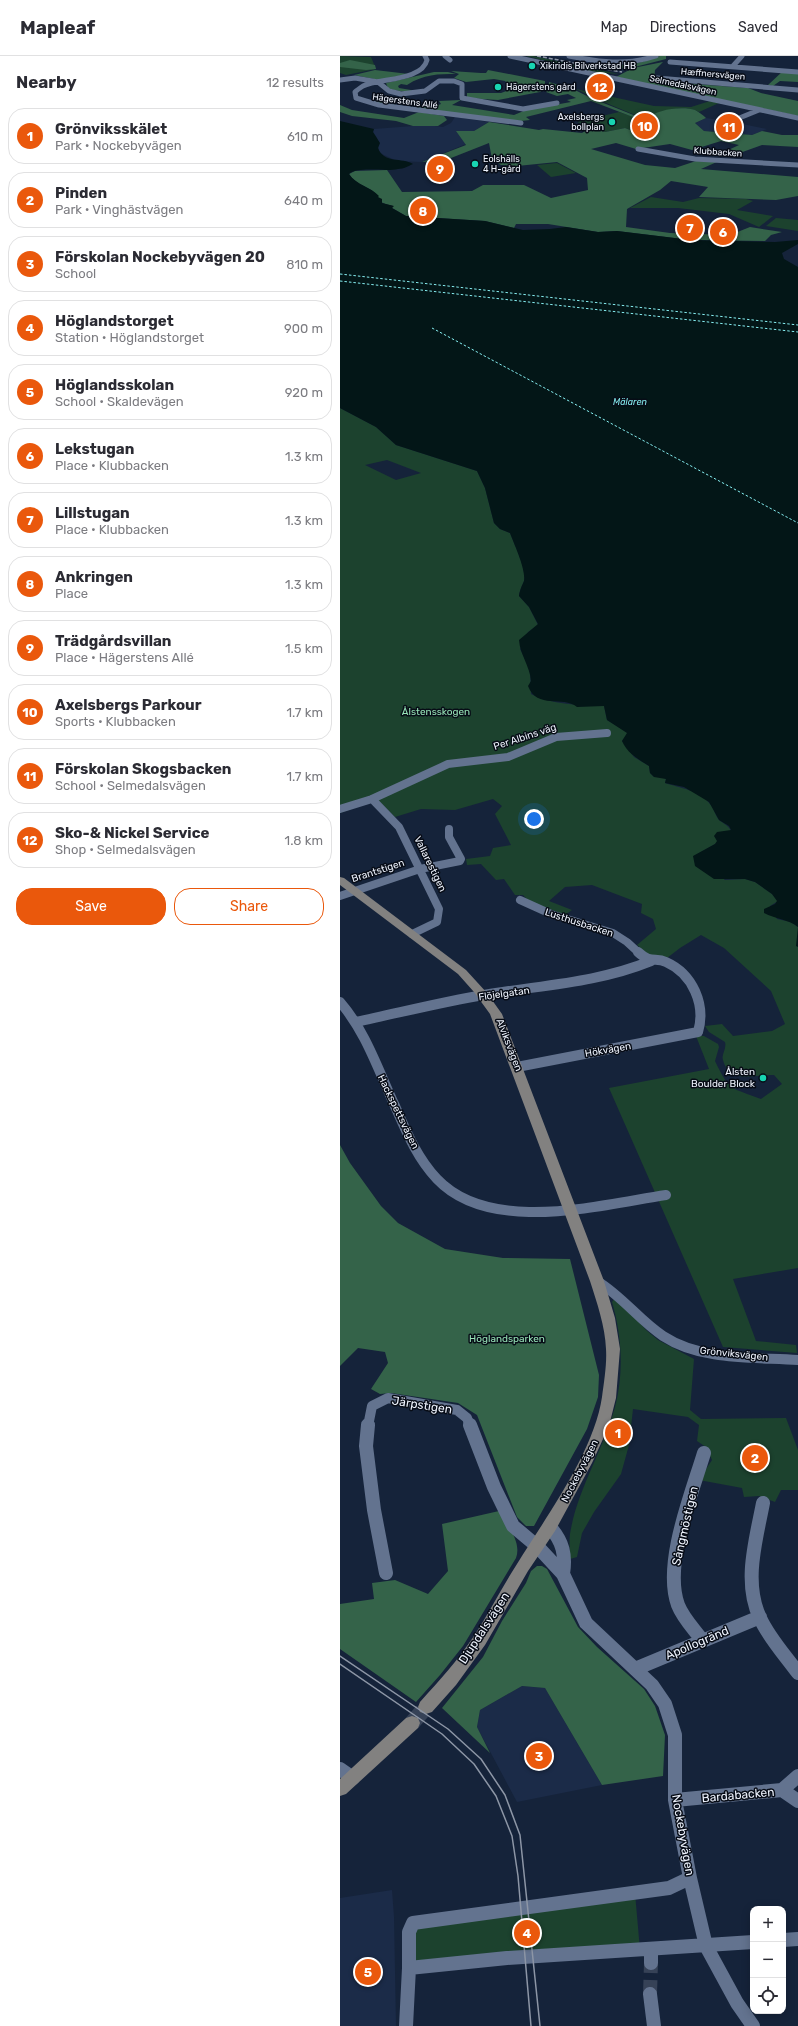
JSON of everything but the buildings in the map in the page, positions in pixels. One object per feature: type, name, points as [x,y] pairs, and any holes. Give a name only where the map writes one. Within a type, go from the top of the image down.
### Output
[{"type":"street","name":"Hägerstens Allé","points":[[425,56],[427,60],[426,64],[414,74],[364,86],[357,90],[355,95],[356,98],[379,106],[521,123]]},
{"type":"street","points":[[445,56],[450,60]]},
{"type":"street","name":"Selmedalsvägen","points":[[510,56],[798,118]]},
{"type":"street","points":[[569,56],[619,64],[635,63],[656,56]]},
{"type":"street","points":[[733,66],[742,56]]},
{"type":"street","points":[[670,62],[798,72]]},
{"type":"street","points":[[340,80],[355,78],[378,82],[389,91],[406,94],[425,91],[432,84],[439,81],[454,81],[462,84],[462,98],[522,109],[557,104]]},
{"type":"street","name":"Hæffnersvägen","points":[[657,78],[798,90]]},
{"type":"street","name":"Hæffnersvägen","points":[[767,88],[798,94]]},
{"type":"street","points":[[729,124],[732,121],[759,110]]},
{"type":"street","name":"Klubbacken","points":[[638,149],[688,158],[798,165]]},
{"type":"street","name":"Per Albins väg","points":[[340,809],[372,799],[448,764],[508,756],[556,737],[607,733]]},
{"type":"street","name":"Vallarestigen","points":[[372,799],[400,826],[439,909],[437,922],[412,934]]},
{"type":"street","name":"Brantstigen","points":[[340,896],[420,869],[460,861],[461,859],[449,836],[449,829]]},
{"type":"street","name":"Alviksvägen","points":[[340,880],[462,972],[484,995],[500,1021],[596,1276]]},
{"type":"street","name":"Lusthusbacken","points":[[520,900],[541,910],[610,932],[628,943],[651,961],[661,960],[683,973],[689,980],[701,1007],[702,1025],[698,1032]]},
{"type":"street","name":"Flöjelgatan","points":[[356,1022],[484,995],[584,982],[611,976],[651,961]]},
{"type":"street","name":"Hackspettsvägen","points":[[340,1002],[356,1022],[414,1148],[432,1172],[446,1187],[464,1198],[497,1210],[516,1212],[571,1209],[666,1195]]},
{"type":"street","name":"Hökvägen","points":[[517,1067],[698,1032]]},
{"type":"street","name":"Grönviksvägen","points":[[596,1276],[612,1288],[661,1335],[672,1342],[699,1350],[798,1360]]},
{"type":"street","name":"Nockebyvägen","points":[[596,1276],[608,1318],[613,1349],[608,1398],[602,1426],[585,1463],[538,1546],[563,1574],[586,1623],[652,1685],[665,1704],[675,1735],[675,1800],[690,1878],[706,1946],[737,2003],[753,2026]]},
{"type":"street","name":"Järpstigen","points":[[386,1573],[374,1510],[366,1436],[372,1406],[388,1398],[457,1410],[467,1418],[494,1487],[513,1526],[538,1546]]},
{"type":"street","name":"Sångmöstigen","points":[[702,1640],[679,1605],[674,1586],[676,1557],[704,1453]]},
{"type":"street","points":[[762,1503],[755,1550],[753,1597],[760,1617],[772,1638],[798,1673]]},
{"type":"street","name":"Nockebyvägen","points":[[550,1527],[560,1539],[566,1560],[563,1574]]},
{"type":"street","name":"Djupdalsvägen","points":[[426,1707],[450,1680],[478,1641],[523,1567],[538,1546]]},
{"type":"street","name":"Apollogränd","points":[[635,1669],[760,1617]]},
{"type":"street","points":[[340,1789],[347,1773],[412,1723]]},
{"type":"street","points":[[782,1790],[798,1776]]},
{"type":"street","name":"Bardabacken","points":[[675,1800],[782,1790],[798,1801]]},
{"type":"street","points":[[406,2026],[409,1932],[413,1923],[669,1888],[690,1878]]},
{"type":"street","points":[[786,1940],[798,1939]]},
{"type":"street","points":[[409,1968],[507,1958],[651,1956],[706,1946],[750,1942]]},
{"type":"street","points":[[650,1994],[654,2026]]},
{"type":"shaded area","points":[[533,56],[617,71],[619,70],[551,56],[660,56],[635,64],[604,65],[627,69],[621,73]]},
{"type":"shaded area","points":[[455,117],[489,122],[474,131],[457,131],[466,144],[422,162],[397,161],[379,152],[377,138],[373,132],[374,129],[426,125],[443,127],[451,123]]},
{"type":"shaded area","points":[[706,118],[767,129],[752,135],[704,131],[695,123]]},
{"type":"shaded area","points":[[522,1686],[545,1688],[602,1785],[517,1802],[477,1727],[480,1710]]},
{"type":"shaded area","points":[[392,1890],[394,1917],[396,2026],[340,2026],[340,1898]]},
{"type":"green space","points":[[340,56],[371,57],[376,69],[346,75],[340,73]]},
{"type":"green space","points":[[526,56],[533,56],[619,74],[592,72]]},
{"type":"green space","points":[[660,56],[666,56],[666,59],[627,69],[603,65],[635,64]]},
{"type":"green space","points":[[350,60],[375,65],[376,69],[366,70],[340,67],[340,63]]},
{"type":"green space","points":[[663,62],[655,70],[654,81],[748,88],[761,93],[798,101],[798,116],[616,77],[633,68]]},
{"type":"green space","points":[[375,70],[409,74],[379,80],[354,75]]},
{"type":"green space","points":[[488,70],[545,81],[545,88],[540,92],[498,100],[467,98],[467,93],[501,93],[518,87],[509,85],[505,81],[494,79],[466,82],[454,78],[459,74],[451,71],[486,73]]},
{"type":"green space","points":[[783,71],[798,72],[798,82],[780,81],[773,86],[768,85]]},
{"type":"green space","points":[[434,72],[448,72],[456,74],[431,75],[413,81],[407,85],[401,84],[398,86],[399,88],[417,91],[406,92],[395,90],[388,88],[386,83]]},
{"type":"green space","points":[[549,82],[573,89],[591,98],[646,120],[650,116],[662,111],[684,108],[695,110],[706,118],[695,123],[704,131],[752,135],[762,131],[782,135],[798,135],[798,147],[762,145],[737,154],[724,152],[739,145],[721,141],[692,150],[670,144],[636,149],[616,143],[591,149],[645,165],[675,168],[699,160],[719,161],[701,169],[798,177],[798,196],[776,200],[699,197],[708,187],[671,181],[660,190],[627,209],[626,227],[670,233],[730,235],[750,227],[782,232],[771,235],[765,241],[691,240],[617,231],[598,232],[548,224],[516,224],[514,228],[485,221],[406,216],[392,208],[393,206],[381,202],[375,193],[357,182],[349,174],[355,171],[387,170],[402,192],[472,191],[483,185],[524,185],[551,198],[588,190],[587,178],[557,162],[517,166],[501,165],[492,159],[489,143],[446,160],[422,162],[466,145],[456,131],[474,131],[489,122],[539,130],[543,129],[582,133],[591,127],[605,132],[625,128],[638,133],[660,129],[658,125],[646,122],[591,101],[526,117],[530,120],[521,121],[377,104],[363,99],[414,107],[441,104],[439,101],[461,100],[452,105],[514,115],[526,110],[571,102],[567,100],[576,98],[568,94],[557,96],[546,92],[549,89]]},
{"type":"green space","points":[[576,89],[654,106],[691,107],[710,101],[719,103],[699,112],[692,109],[679,108],[659,114],[647,120]]},
{"type":"green space","points":[[340,105],[352,110],[404,118],[419,112],[444,116],[447,120],[438,126],[413,126],[396,121],[352,116],[340,112]]},
{"type":"green space","name":"Axelsbergs bollplan","points":[[619,112],[658,125],[661,129],[638,133],[625,128],[605,132],[577,122]]},
{"type":"green space","points":[[557,163],[576,173],[551,177],[537,165]]},
{"type":"green space","points":[[651,197],[683,202],[699,198],[746,199],[753,201],[737,210],[773,216],[759,227],[729,214],[678,208],[630,208]]},
{"type":"green space","points":[[776,218],[798,220],[798,231],[766,226]]},
{"type":"green space","name":"Ålstensskogen","points":[[340,408],[376,427],[396,445],[477,471],[485,488],[494,523],[500,529],[510,533],[517,550],[524,570],[524,581],[520,589],[519,596],[529,607],[538,625],[528,632],[520,649],[530,669],[531,694],[556,702],[577,705],[604,706],[607,720],[628,733],[622,741],[634,757],[649,766],[650,773],[654,777],[662,777],[666,779],[665,783],[689,790],[706,799],[719,820],[730,829],[731,831],[715,844],[694,856],[725,880],[745,879],[755,882],[772,894],[778,901],[770,906],[777,919],[791,922],[798,927],[798,1268],[733,1279],[756,1341],[796,1345],[797,1353],[723,1347],[609,1088],[709,1069],[696,1036],[704,1036],[718,1044],[719,1047],[715,1061],[728,1083],[737,1090],[761,1099],[782,1084],[774,1075],[744,1076],[731,1073],[726,1068],[723,1060],[725,1042],[709,1032],[705,1026],[722,1024],[733,1036],[772,1031],[785,1024],[771,991],[724,948],[701,935],[667,958],[652,958],[637,945],[656,929],[653,919],[641,913],[642,904],[592,885],[565,887],[549,901],[572,910],[565,915],[529,901],[523,895],[515,895],[504,879],[496,880],[481,864],[467,865],[466,859],[490,856],[493,848],[511,845],[495,814],[502,806],[493,799],[455,810],[421,809],[395,817],[378,800],[340,813]],"holes":[[[387,460],[421,473],[396,480],[365,465]]]},
{"type":"green space","name":"Höglandsparken","points":[[340,1145],[350,1163],[381,1206],[398,1223],[445,1249],[503,1258],[570,1259],[599,1375],[598,1397],[587,1429],[534,1526],[526,1526],[517,1517],[477,1415],[458,1403],[391,1393],[380,1394],[371,1389],[388,1363],[385,1352],[358,1348],[340,1366]]},
{"type":"green space","points":[[615,1298],[620,1300],[646,1330],[658,1340],[694,1359],[690,1410],[701,1419],[786,1418],[798,1450],[798,1490],[781,1490],[775,1502],[759,1496],[744,1497],[742,1488],[699,1480],[712,1460],[706,1447],[697,1441],[699,1425],[688,1417],[633,1409],[629,1445],[621,1474],[594,1512],[582,1533],[577,1557],[570,1559],[570,1537],[573,1518],[584,1486],[610,1423],[618,1394],[621,1354],[618,1328],[612,1302]]},
{"type":"green space","points":[[499,1511],[513,1534],[517,1546],[516,1558],[463,1646],[416,1702],[340,1649],[340,1604],[374,1599],[372,1583],[395,1580],[428,1594],[448,1571],[442,1524]]},
{"type":"green space","points":[[537,1566],[542,1566],[547,1569],[578,1627],[597,1647],[644,1689],[655,1706],[665,1735],[663,1776],[602,1785],[545,1688],[522,1686],[480,1710],[477,1727],[490,1753],[442,1708],[483,1657],[502,1621],[526,1583],[531,1571]]},
{"type":"green space","points":[[635,1893],[640,1950],[409,1968],[413,1923]]},
{"type":"water","name":"Mälaren","points":[[340,121],[374,129],[373,132],[380,143],[378,148],[384,156],[413,164],[400,169],[358,170],[349,174],[356,181],[376,193],[379,196],[378,197],[382,199],[382,203],[394,206],[392,208],[406,216],[485,221],[523,230],[566,227],[598,232],[617,231],[691,240],[775,242],[798,240],[798,244],[782,253],[784,259],[798,267],[798,927],[790,922],[764,913],[764,909],[775,904],[777,901],[772,894],[755,882],[745,879],[714,879],[695,866],[693,856],[715,844],[717,841],[714,836],[717,832],[731,830],[729,826],[719,820],[709,802],[684,787],[665,783],[666,779],[654,777],[650,773],[649,766],[633,755],[624,745],[622,741],[627,733],[607,720],[604,706],[577,707],[565,702],[537,698],[532,693],[528,686],[531,681],[519,640],[538,624],[529,607],[519,596],[520,589],[524,581],[524,576],[522,563],[517,550],[510,533],[500,529],[494,523],[485,488],[477,471],[396,445],[376,427],[340,408]]},
{"type":"water","points":[[798,927],[798,947],[796,946]]},
{"type":"ferry route","points":[[340,274],[798,325]]},
{"type":"ferry route","points":[[340,281],[798,332]]},
{"type":"ferry route","points":[[432,328],[798,523]]},
{"type":"tunnel","points":[[412,1723],[426,1707]]},
{"type":"tunnel","points":[[650,1994],[651,1963]]},
{"type":"tram line","points":[[340,1656],[448,1729],[481,1759],[505,1795],[520,1835],[540,2026]]},
{"type":"tram line","points":[[340,1664],[442,1734],[474,1764],[496,1796],[512,1836],[518,1876],[531,2026]]},
{"type":"railway","points":[[537,56],[622,72]]},
{"type":"place","name":"Xikiridis Bilverkstad HB","points":[[532,66]]},
{"type":"place","name":"Hägerstens gård","points":[[498,87]]},
{"type":"place","name":"Sko-& Nickel Service","points":[[600,87]]},
{"type":"place","name":"Axelsbergs bollplan","points":[[612,122]]},
{"type":"place","name":"Axelsbergs Parkour","points":[[645,126]]},
{"type":"place","name":"Förskolan Skogsbacken","points":[[729,127]]},
{"type":"place","name":"Eolshälls 4 H-gård","points":[[475,164]]},
{"type":"place","name":"Trädgårdsvillan","points":[[440,169]]},
{"type":"place","name":"Ankringen","points":[[423,211]]},
{"type":"place","name":"Lillstugan","points":[[690,228]]},
{"type":"place","name":"Lekstugan","points":[[723,232]]},
{"type":"place","name":"Ålsten Boulder Block","points":[[763,1078]]},
{"type":"place","name":"Grönviksskälet","points":[[618,1433]]},
{"type":"place","name":"Pinden","points":[[755,1458]]},
{"type":"place","name":"Förskolan Nockebyvägen 20","points":[[539,1756]]},
{"type":"place","name":"Höglandstorget","points":[[527,1933]]},
{"type":"place","name":"Höglandsskolan","points":[[368,1972]]}]
